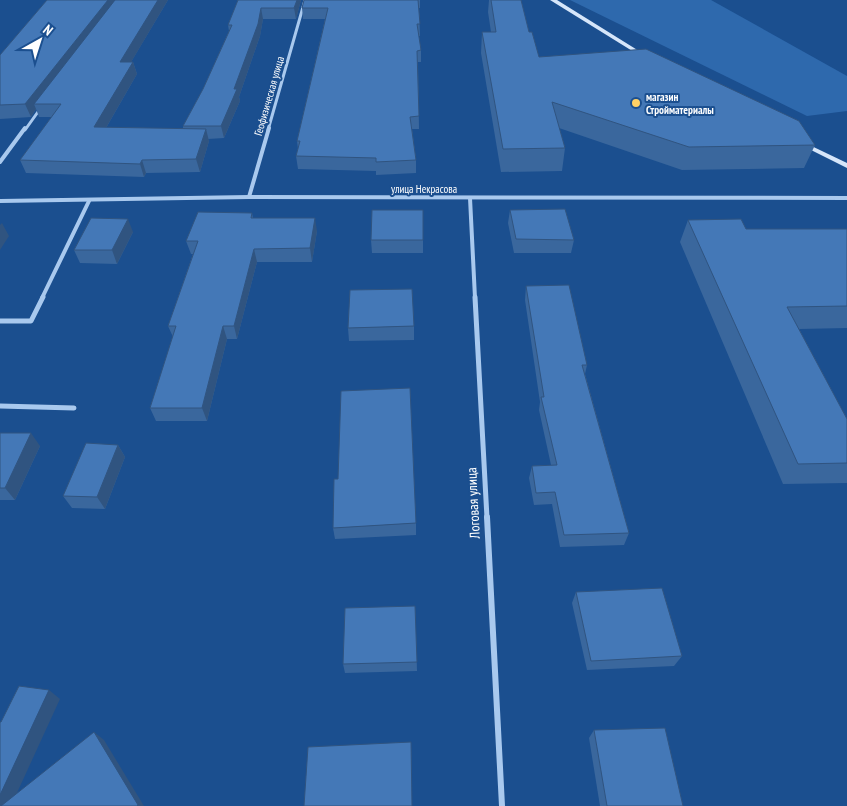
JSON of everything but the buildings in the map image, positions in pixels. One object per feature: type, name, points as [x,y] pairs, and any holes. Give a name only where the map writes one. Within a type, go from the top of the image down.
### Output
[{"type":"main road","points":[[553,0],[646,58]]},
{"type":"main road","points":[[794,140],[847,166]]},
{"type":"street","name":"Геофизическая улица","points":[[249,197],[305,0]]},
{"type":"street","points":[[0,162],[41,108]]},
{"type":"street","name":"улица Некрасова","points":[[0,201],[249,197],[847,198]]},
{"type":"street","name":"Логовая улица","points":[[470,198],[502,806]]},
{"type":"street","points":[[0,321],[31,321],[89,201]]},
{"type":"street","points":[[0,406],[74,408]]},
{"type":"shaded area","points":[[570,0],[711,0],[847,76],[847,111],[807,116]]},
{"type":"place","name":"магазин Стройматериалы","points":[[636,103]]}]
